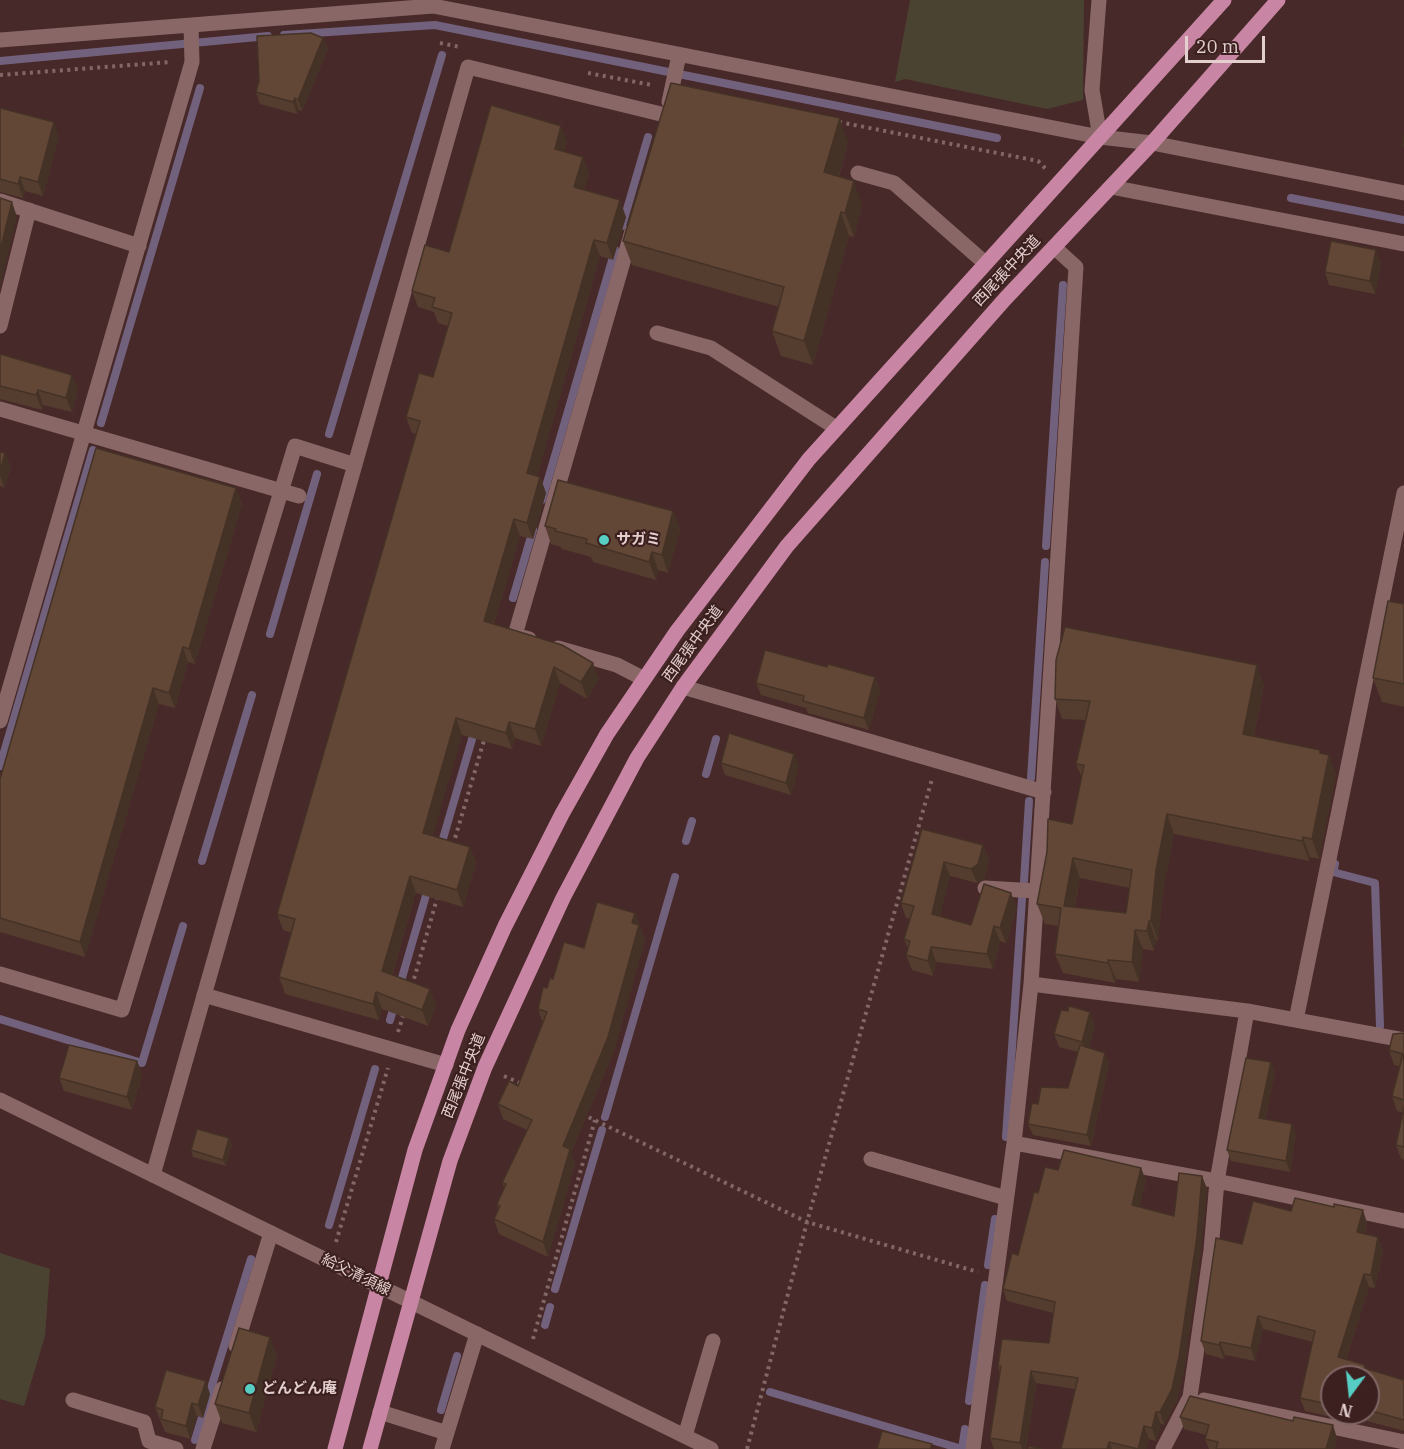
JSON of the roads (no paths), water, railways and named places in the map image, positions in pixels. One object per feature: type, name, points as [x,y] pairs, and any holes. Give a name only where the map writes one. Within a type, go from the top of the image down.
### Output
[{"type":"main road","name":"西尾張中央道","points":[[336,1449],[415,1150],[446,1065],[505,926],[607,734],[737,549],[836,428],[1224,0]]},
{"type":"main road","name":"西尾張中央道","points":[[370,1449],[450,1161],[485,1067],[563,897],[638,758],[683,687],[787,546],[1054,248],[1152,143],[1278,0]]},
{"type":"street","points":[[1099,0],[1092,90],[1100,136]]},
{"type":"street","points":[[0,40],[192,30],[433,6],[678,59],[1100,136],[1152,143],[1404,193]]},
{"type":"street","points":[[0,721],[86,433],[193,60],[192,30]]},
{"type":"street","points":[[153,1175],[468,67],[664,121],[678,59]]},
{"type":"street","points":[[858,173],[894,183],[985,263]]},
{"type":"street","points":[[1111,187],[1404,244]]},
{"type":"street","points":[[0,201],[139,246]]},
{"type":"street","points":[[0,326],[29,210]]},
{"type":"street","points":[[635,218],[515,635],[617,664],[644,679]]},
{"type":"street","points":[[973,1449],[1014,1143],[1032,984],[1076,267],[1054,248]]},
{"type":"street","points":[[657,333],[711,348],[836,428]]},
{"type":"street","points":[[0,409],[299,496]]},
{"type":"street","points":[[0,974],[122,1010],[295,446],[355,465]]},
{"type":"street","points":[[1296,1020],[1404,493]]},
{"type":"street","points":[[683,687],[1044,792]]},
{"type":"street","points":[[985,888],[1037,891]]},
{"type":"street","points":[[1032,984],[1247,1011],[1404,1040]]},
{"type":"street","points":[[204,995],[446,1065]]},
{"type":"street","points":[[1163,1449],[1190,1397],[1211,1250],[1217,1181],[1247,1011]]},
{"type":"street","name":"給父清須線","points":[[0,1100],[711,1449]]},
{"type":"street","points":[[1014,1143],[1217,1181],[1404,1221]]},
{"type":"street","points":[[871,1159],[1006,1198]]},
{"type":"street","points":[[203,1449],[271,1233]]},
{"type":"street","points":[[442,1449],[477,1334]]},
{"type":"street","points":[[685,1436],[713,1341]]},
{"type":"street","points":[[1190,1397],[1404,1442]]},
{"type":"street","points":[[73,1400],[144,1422],[149,1441],[176,1449]]},
{"type":"street","points":[[380,1412],[447,1433]]},
{"type":"waterway","points":[[284,35],[435,25],[997,138]]},
{"type":"waterway","points":[[0,61],[268,36]]},
{"type":"waterway","points":[[329,434],[442,55]]},
{"type":"waterway","points":[[101,423],[200,88]]},
{"type":"waterway","points":[[622,226],[648,137]]},
{"type":"waterway","points":[[1291,198],[1404,220]]},
{"type":"waterway","points":[[542,500],[615,250]]},
{"type":"waterway","points":[[1046,546],[1063,285]]},
{"type":"waterway","points":[[0,766],[93,450]]},
{"type":"waterway","points":[[270,634],[317,474]]},
{"type":"waterway","points":[[513,598],[533,530]]},
{"type":"waterway","points":[[1031,778],[1045,562]]},
{"type":"waterway","points":[[202,861],[252,695]]},
{"type":"waterway","points":[[440,849],[475,729]]},
{"type":"waterway","points":[[706,774],[716,739]]},
{"type":"waterway","points":[[1024,881],[1029,801]]},
{"type":"waterway","points":[[686,841],[692,821]]},
{"type":"waterway","points":[[1335,864],[1333,872],[1375,883],[1380,1026]]},
{"type":"waterway","points":[[605,1117],[675,877]]},
{"type":"waterway","points":[[399,988],[429,885]]},
{"type":"waterway","points":[[1006,1137],[1022,899]]},
{"type":"waterway","points":[[0,1019],[142,1063],[183,926]]},
{"type":"waterway","points":[[390,1020],[395,1003]]},
{"type":"waterway","points":[[329,1225],[375,1069]]},
{"type":"waterway","points":[[555,1289],[602,1130]]},
{"type":"waterway","points":[[988,1265],[995,1219]]},
{"type":"waterway","points":[[195,1440],[251,1259]]},
{"type":"waterway","points":[[969,1401],[985,1285]]},
{"type":"waterway","points":[[545,1325],[550,1307]]},
{"type":"waterway","points":[[441,1410],[457,1356]]},
{"type":"waterway","points":[[770,1392],[962,1449]]},
{"type":"waterway","points":[[962,1449],[965,1429]]},
{"type":"place","name":"サガミ","points":[[604,540]]},
{"type":"place","name":"どんどん庵","points":[[250,1389]]}]
